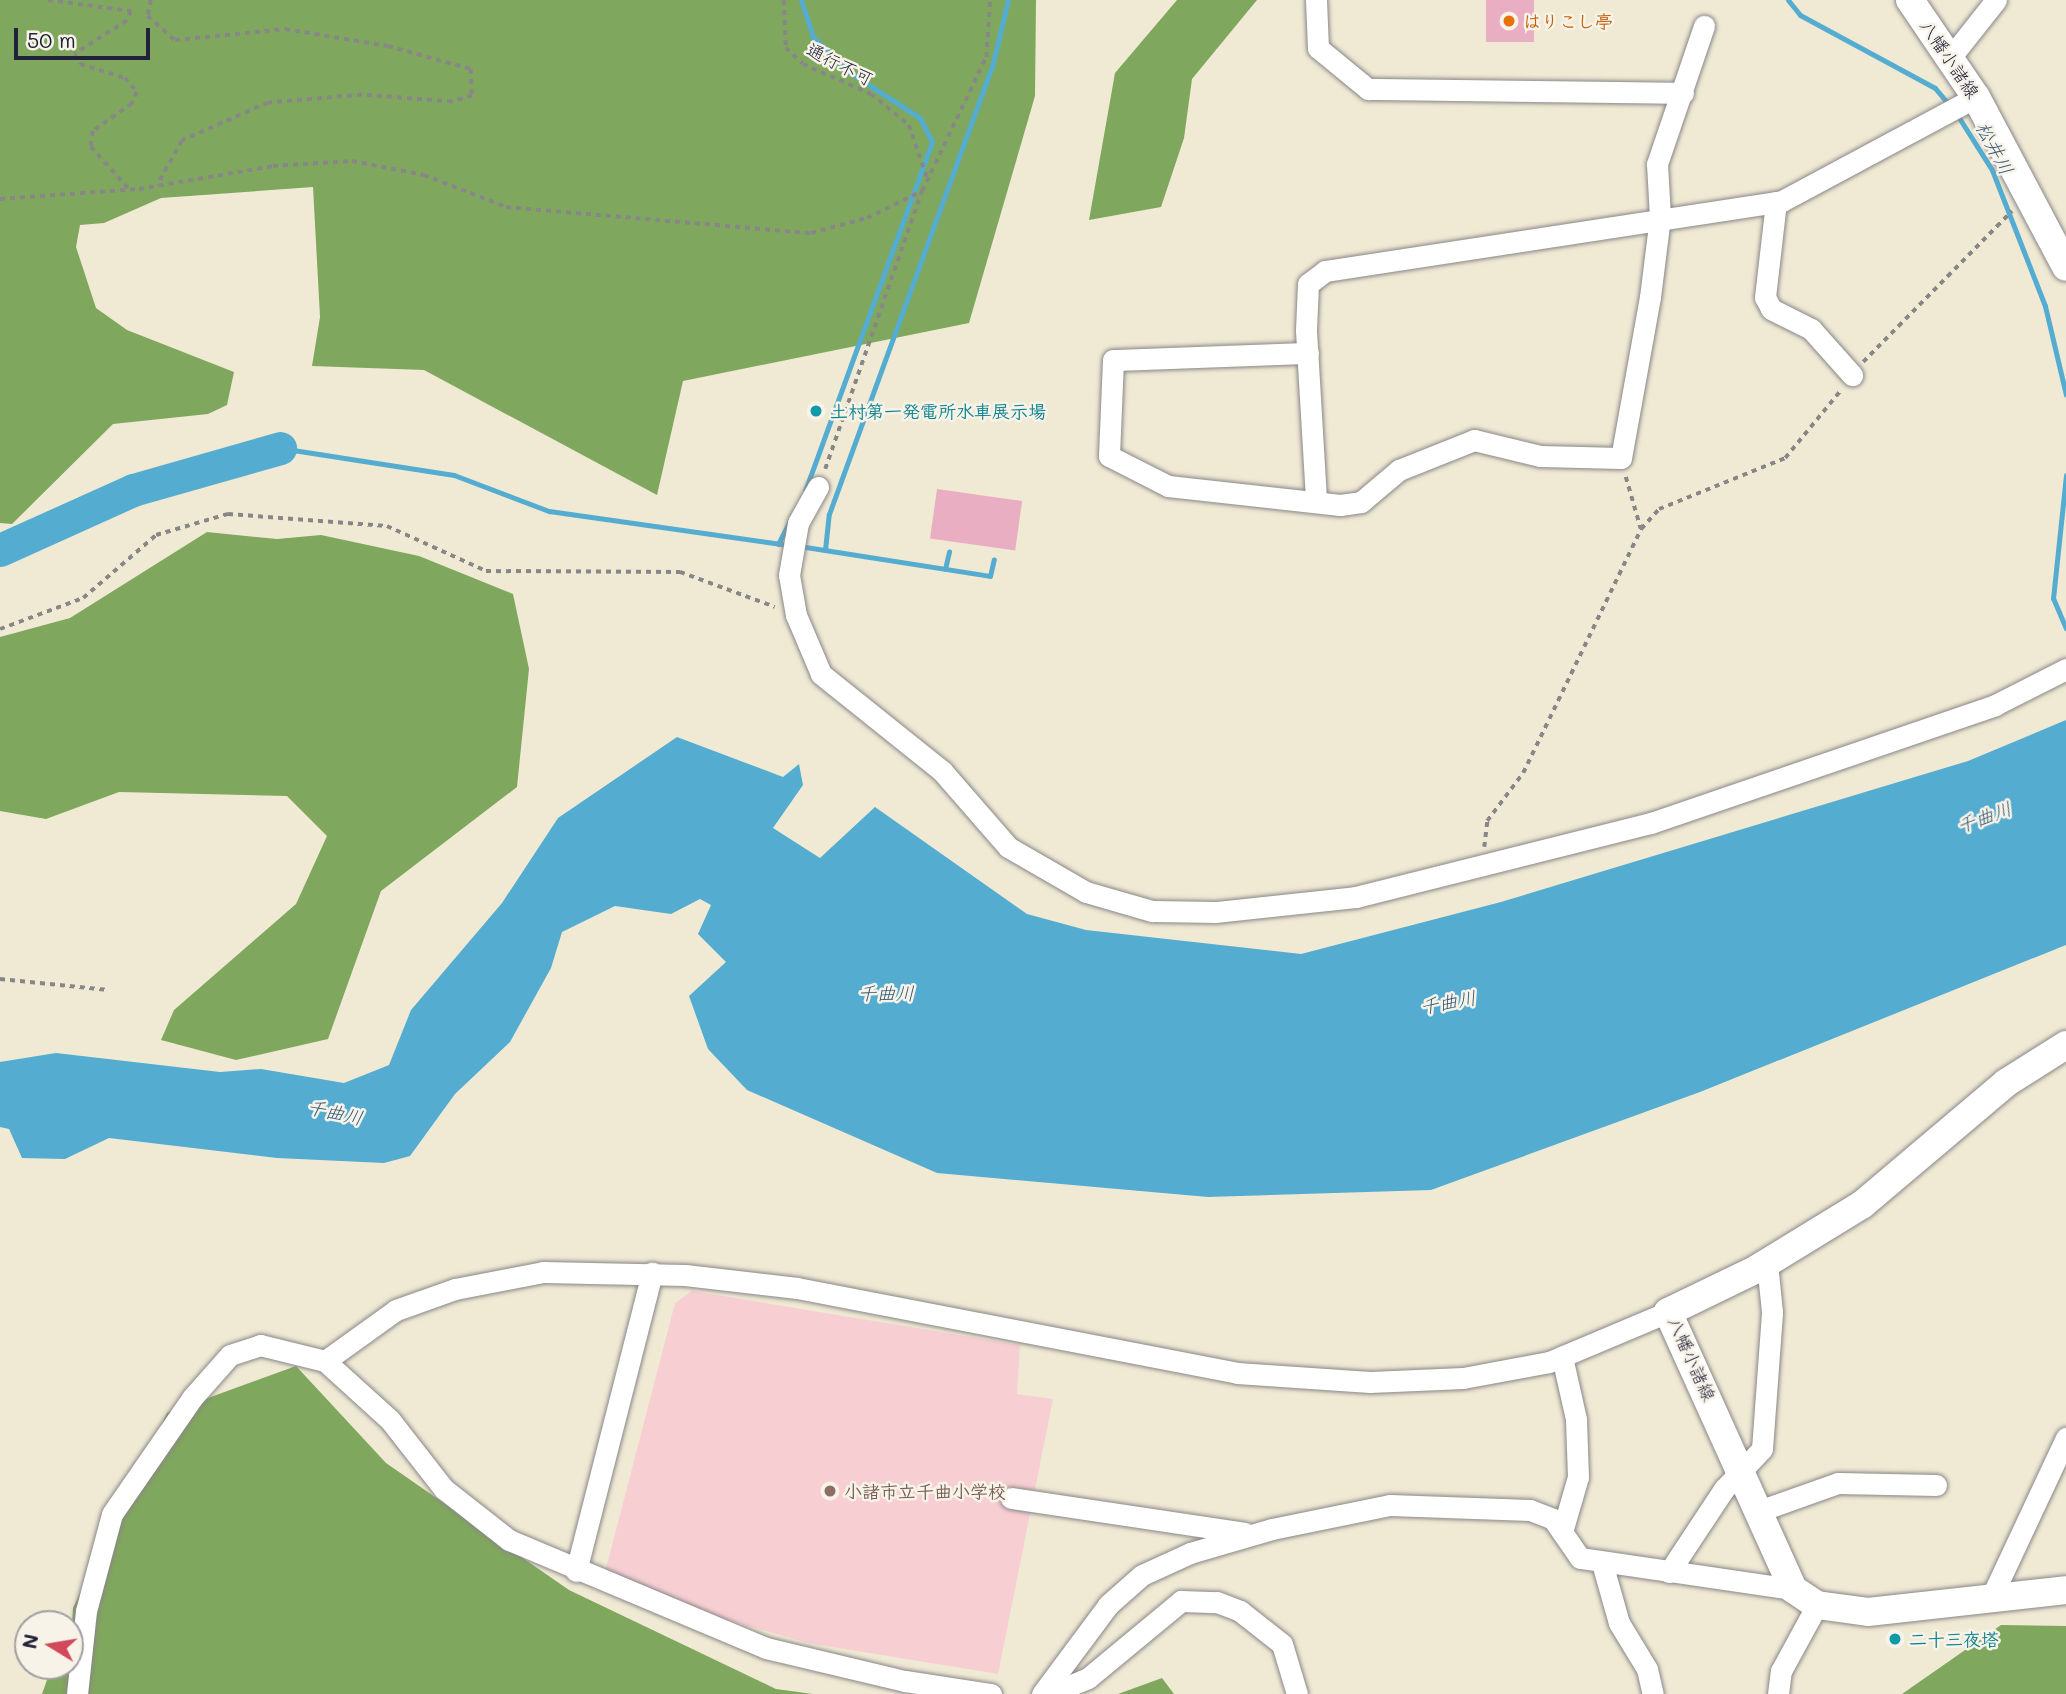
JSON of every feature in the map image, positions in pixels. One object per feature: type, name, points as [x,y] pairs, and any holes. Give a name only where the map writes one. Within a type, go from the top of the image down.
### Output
[{"type":"main road","name":"八幡小諸線","points":[[1910,0],[1976,97],[2066,267]]},
{"type":"main road","name":"八幡小諸線","points":[[1793,1589],[1742,1466],[1668,1312],[1767,1263],[1863,1204],[2006,1083],[2066,1045]]},
{"type":"main road","points":[[1793,1589],[1817,1605],[1868,1612],[2066,1590]]},
{"type":"street","points":[[1316,0],[1318,48],[1368,89],[1683,93]]},
{"type":"street","points":[[1950,58],[1996,0]]},
{"type":"street","points":[[1308,353],[1113,360],[1109,456],[1168,486],[1316,499],[1340,505],[1361,502],[1399,470],[1474,440],[1540,456],[1620,458],[1660,217],[1657,164],[1704,26]]},
{"type":"street","points":[[1316,499],[1308,353],[1308,284],[1325,271],[1660,217],[1776,202],[1976,97]]},
{"type":"street","points":[[1776,202],[1765,297],[1771,309],[1811,328],[1852,375]]},
{"type":"street","points":[[818,487],[798,523],[789,575],[796,615],[821,674],[942,771],[1008,847],[1086,892],[1152,911],[1216,912],[1356,897],[1651,823],[2042,686],[2066,669]]},
{"type":"street","points":[[1669,1572],[1742,1466],[1762,1449],[1772,1312],[1767,1263]]},
{"type":"street","points":[[325,1361],[396,1310],[455,1289],[543,1272],[652,1273],[797,1288],[1237,1373],[1370,1381],[1462,1378],[1562,1357],[1668,1312]]},
{"type":"street","points":[[576,1572],[652,1273]]},
{"type":"street","points":[[77,1694],[86,1611],[111,1514],[155,1443],[230,1355],[260,1345],[325,1361],[390,1420],[444,1489],[509,1540],[576,1572],[766,1648],[905,1682],[991,1694]]},
{"type":"street","points":[[1562,1357],[1576,1419],[1578,1477],[1562,1532]]},
{"type":"street","points":[[1991,1598],[2066,1438]]},
{"type":"street","points":[[1759,1511],[1838,1483],[1936,1485]]},
{"type":"street","points":[[1011,1498],[1253,1534]]},
{"type":"street","points":[[1042,1694],[1108,1605],[1142,1575],[1253,1534],[1390,1505],[1444,1504],[1471,1511],[1530,1510],[1553,1519],[1580,1558],[1793,1589]]},
{"type":"street","points":[[1602,1563],[1619,1623],[1647,1669],[1653,1694]]},
{"type":"street","points":[[1049,1694],[1088,1678],[1181,1601],[1217,1602],[1240,1611],[1282,1644],[1297,1694]]},
{"type":"street","points":[[1777,1694],[1781,1671],[1817,1605]]},
{"type":"path","points":[[47,0],[131,11],[127,21],[75,54],[80,64],[125,78],[137,92],[132,104],[93,131],[91,147],[130,190]]},
{"type":"path","points":[[151,0],[148,16],[176,40],[285,29],[388,46],[471,69],[472,96],[268,103],[182,141],[157,186]]},
{"type":"path","name":"通行不可","points":[[783,0],[786,48],[803,64],[871,94],[909,125],[928,178]]},
{"type":"path","points":[[818,487],[922,191],[986,57],[990,0]]},
{"type":"path","points":[[0,200],[130,190],[273,166],[352,161],[424,175],[506,207],[811,233],[867,218],[922,191]]},
{"type":"path","points":[[1482,867],[1487,821],[1523,773],[1641,529],[1620,458]]},
{"type":"path","points":[[0,629],[83,597],[156,535],[228,514],[387,526],[486,571],[680,572],[796,615]]},
{"type":"path","points":[[0,979],[108,990]]},
{"type":"shaded area","name":"小諸市立千曲小学校","points":[[692,1291],[1020,1345],[1017,1394],[1053,1399],[998,1674],[808,1643],[602,1584],[675,1303]]},
{"type":"green space","points":[[0,0],[1036,0],[1035,96],[969,323],[683,381],[657,495],[424,370],[312,366],[320,317],[313,187],[161,198],[104,223],[80,225],[76,247],[96,308],[127,330],[234,372],[227,405],[208,414],[113,424],[12,524],[0,523]]},
{"type":"green space","points":[[1177,0],[1257,0],[1192,79],[1184,138],[1161,207],[1089,220],[1115,73]]},
{"type":"green space","points":[[207,532],[277,539],[321,535],[419,556],[513,594],[529,669],[517,787],[381,891],[328,1039],[236,1060],[161,1040],[174,1010],[296,904],[327,836],[287,796],[119,792],[46,819],[0,811],[0,637],[70,618]]},
{"type":"green space","points":[[296,1366],[386,1463],[569,1590],[776,1689],[813,1694],[42,1694],[47,1680],[84,1680],[84,1610],[73,1608],[167,1413]]},
{"type":"green space","points":[[2001,1625],[2066,1626],[2066,1694],[1902,1694]]},
{"type":"green space","points":[[1162,1678],[1174,1694],[1118,1694]]},
{"type":"water","name":"千曲川","points":[[2066,720],[2066,945],[1700,1092],[1431,1190],[1208,1197],[937,1173],[747,1090],[708,1049],[689,996],[726,962],[698,934],[711,905],[700,899],[671,914],[615,906],[562,932],[551,968],[510,1042],[455,1094],[410,1156],[384,1163],[277,1158],[109,1138],[65,1159],[22,1158],[9,1129],[0,1127],[0,1062],[56,1053],[220,1072],[261,1069],[344,1083],[389,1065],[411,1010],[502,903],[558,818],[677,737],[783,777],[799,764],[803,785],[773,828],[820,858],[875,807],[1027,914],[1086,930],[1301,954],[1501,902],[1968,761]]},
{"type":"building","name":"はりこし亭","points":[[1486,0],[1534,0],[1534,42],[1486,42]]},
{"type":"building","points":[[937,489],[1022,501],[1015,550],[930,539]]},
{"type":"waterway","points":[[801,0],[813,37],[849,72],[920,118],[932,142],[805,490]]},
{"type":"waterway","points":[[825,550],[829,514],[992,67],[1008,0]]},
{"type":"waterway","name":"松井川","points":[[1788,0],[1800,15],[1935,88],[1950,106]]},
{"type":"waterway","name":"松井川","points":[[1956,113],[1992,170],[2045,306],[2066,395]]},
{"type":"waterway","points":[[280,448],[454,475],[549,511],[789,545]]},
{"type":"waterway","points":[[0,550],[133,490],[280,448]]},
{"type":"waterway","name":"松井川","points":[[2066,475],[2053,598],[2066,628]]},
{"type":"waterway","points":[[778,544],[790,520]]},
{"type":"waterway","points":[[799,546],[990,576],[994,559]]},
{"type":"waterway","points":[[945,569],[949,551]]},
{"type":"place","name":"はりこし亭","points":[[1509,21]]},
{"type":"place","name":"土村第一発電所水車展示場","points":[[816,411]]},
{"type":"place","name":"小諸市立千曲小学校","points":[[830,1491]]},
{"type":"place","name":"二十三夜塔","points":[[1895,1639]]}]
